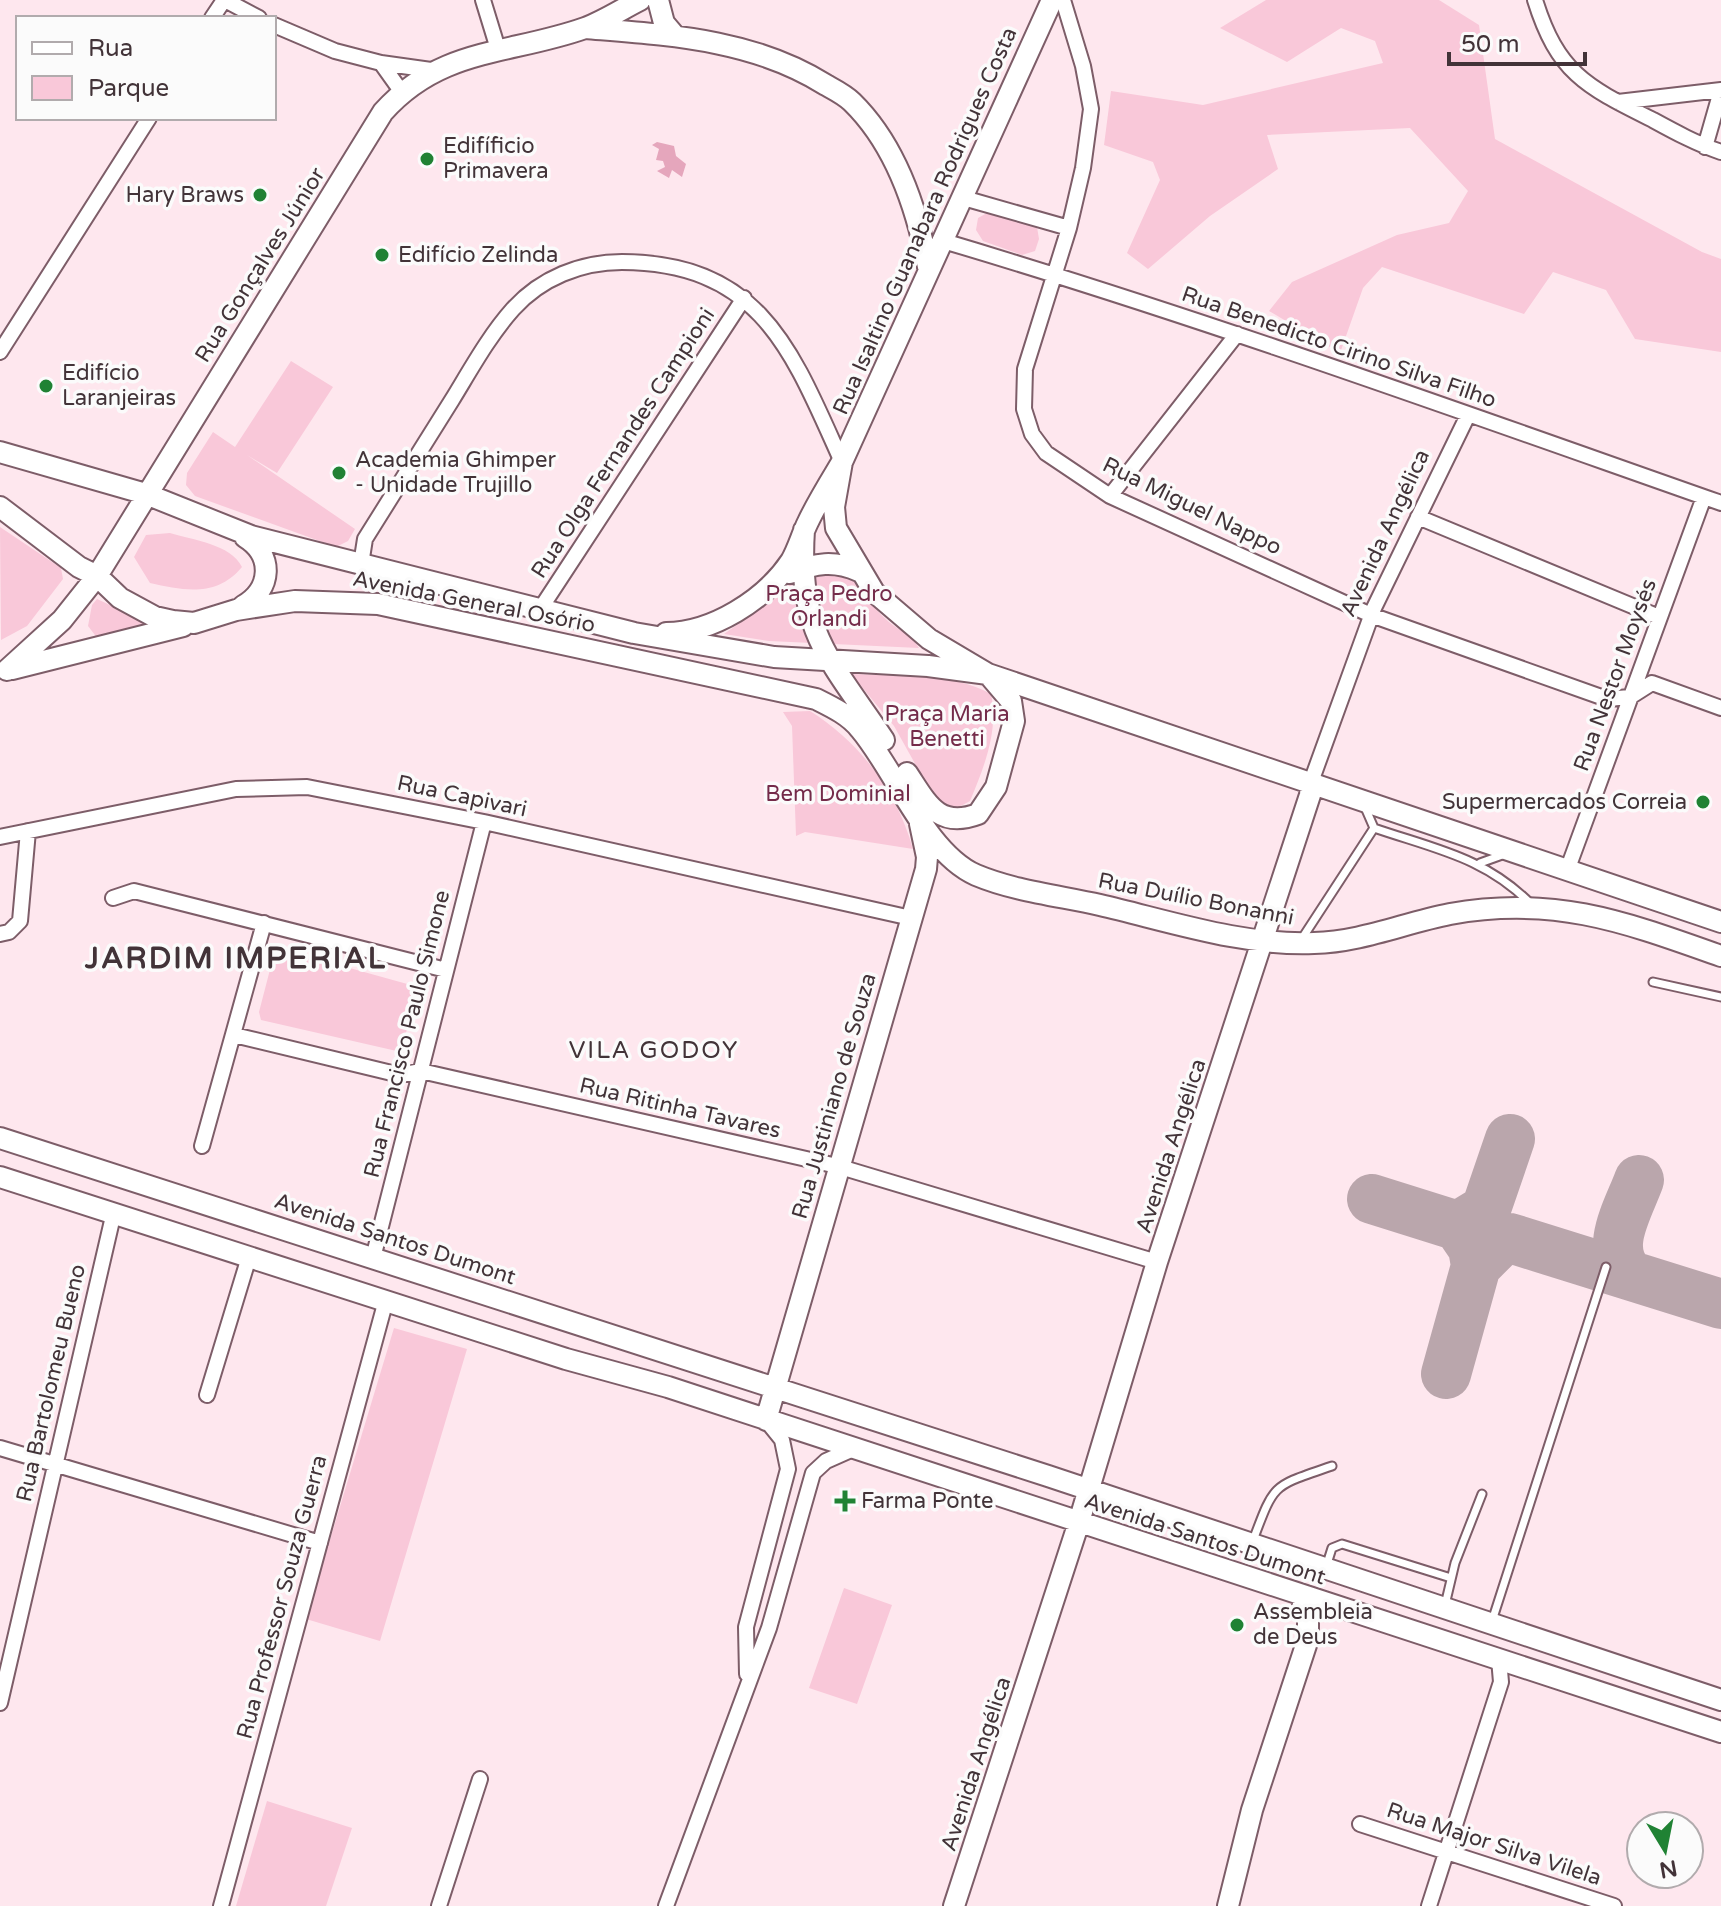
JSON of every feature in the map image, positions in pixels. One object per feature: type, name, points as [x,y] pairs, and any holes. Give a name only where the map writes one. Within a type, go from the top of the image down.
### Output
[{"type":"main road","name":"Rua Gonçalves Júnior","points":[[3,671],[62,620],[97,576],[383,112],[401,91],[431,70],[498,49],[585,28],[640,0]]},
{"type":"main road","points":[[658,0],[664,23],[675,36]]},
{"type":"main road","name":"Rua Isaltino Guanabara Rodrigues Costa","points":[[634,633],[675,633],[735,613],[767,587],[793,558],[804,530],[842,462],[940,240],[1052,0]]},
{"type":"main road","points":[[585,28],[729,44],[807,73],[851,101],[894,162],[911,200],[928,267]]},
{"type":"main road","points":[[911,200],[949,221]]},
{"type":"main road","name":"Avenida General Osório","points":[[0,452],[146,494],[239,533],[366,568],[634,633],[774,657],[988,674]]},
{"type":"main road","name":"Rua Isaltino Guanabara Rodrigues Costa","points":[[842,462],[834,507],[836,528],[859,571],[874,592],[898,616],[988,674]]},
{"type":"main road","name":"Avenida General Osório","points":[[0,507],[79,567],[97,576],[133,607],[155,617],[194,623],[236,610],[295,601],[329,600],[420,612],[816,699],[837,710],[860,729],[918,814]]},
{"type":"main road","name":"Rua Isaltino Guanabara Rodrigues Costa","points":[[804,530],[802,568],[811,622],[829,660],[899,761]]},
{"type":"main road","points":[[236,610],[261,592],[266,577],[261,551],[239,533]]},
{"type":"main road","points":[[767,587],[818,563],[841,563],[859,571]]},
{"type":"main road","points":[[3,671],[194,623]]},
{"type":"main road","points":[[860,729],[899,761],[940,815],[966,819],[978,814],[987,805],[996,787],[1014,721],[1011,701],[988,674]]},
{"type":"main road","points":[[988,674],[1721,922]]},
{"type":"main road","points":[[899,761],[918,814]]},
{"type":"main road","name":"Avenida Angélica","points":[[954,1906],[1079,1522],[1157,1262],[1265,940],[1310,795],[1311,782]]},
{"type":"main road","name":"Rua Justiniano de Souza","points":[[774,1390],[927,857],[918,814]]},
{"type":"main road","name":"Rua Duílio Bonanni","points":[[918,814],[960,866],[977,876],[1265,940],[1299,943],[1341,941],[1449,914],[1534,907],[1587,912],[1721,956]]},
{"type":"main road","name":"Avenida Santos Dumont","points":[[0,1138],[1721,1699]]},
{"type":"main road","name":"Avenida Santos Dumont","points":[[0,1177],[766,1420],[1721,1732]]},
{"type":"main road","points":[[766,1420],[774,1390]]},
{"type":"main road","points":[[1228,1906],[1252,1810],[1308,1639],[1308,1618],[1301,1596]]},
{"type":"main road","points":[[1495,1625],[1499,1659]]},
{"type":"street","points":[[224,0],[255,16]]},
{"type":"street","points":[[483,0],[498,49]]},
{"type":"street","name":"Rua Miguel Nappo","points":[[1063,0],[1083,66],[1091,109],[1083,168],[1069,228],[1025,369],[1024,409],[1032,434],[1046,453],[1110,496],[1371,615],[1607,699],[1630,697]]},
{"type":"street","points":[[1535,0],[1554,49],[1577,78],[1616,102],[1721,152]]},
{"type":"street","points":[[276,26],[335,51],[381,63],[431,70]]},
{"type":"street","points":[[381,63],[401,91]]},
{"type":"street","points":[[1616,102],[1721,91],[1705,147]]},
{"type":"street","points":[[0,352],[148,120]]},
{"type":"street","points":[[960,197],[1069,228]]},
{"type":"street","name":"Rua Benedicto Cirino Silva Filho","points":[[940,240],[1054,272],[1721,503]]},
{"type":"street","points":[[366,568],[362,548],[373,526],[485,346],[515,307],[574,268],[650,263],[682,267],[713,278],[744,298],[779,337],[808,387],[842,462]]},
{"type":"street","name":"Rua Olga Fernandes Campioni","points":[[539,611],[744,298]]},
{"type":"street","points":[[1110,496],[1237,334]]},
{"type":"street","name":"Avenida Angélica","points":[[1311,782],[1371,615],[1468,415]]},
{"type":"street","name":"Rua Nestor Moysés","points":[[1568,868],[1704,497]]},
{"type":"street","points":[[1418,517],[1659,617]]},
{"type":"street","points":[[1630,697],[1652,683],[1721,708]]},
{"type":"street","name":"Rua Capivari","points":[[0,837],[236,789],[307,787],[484,822],[911,918]]},
{"type":"street","name":"Rua Francisco Paulo Simone","points":[[373,1258],[484,822]]},
{"type":"street","points":[[0,934],[9,932],[20,921],[28,831]]},
{"type":"street","points":[[113,898],[134,891],[446,970]]},
{"type":"street","points":[[202,1146],[264,923]]},
{"type":"street","name":"Rua Ritinha Tavares","points":[[234,1035],[400,1075],[421,1071],[837,1166],[1157,1262]]},
{"type":"street","name":"Rua Bartolomeu Bueno","points":[[0,1703],[114,1212]]},
{"type":"street","points":[[207,1395],[249,1257]]},
{"type":"street","name":"Rua Professor Souza Guerra","points":[[221,1906],[386,1300]]},
{"type":"street","points":[[747,1682],[746,1627],[788,1469],[782,1440],[766,1420]]},
{"type":"street","points":[[0,1448],[320,1543]]},
{"type":"street","points":[[666,1906],[767,1633],[813,1473],[826,1461],[853,1449]]},
{"type":"street","points":[[746,1627],[751,1638],[760,1639],[767,1633]]},
{"type":"street","points":[[1429,1906],[1501,1682],[1499,1659]]},
{"type":"street","points":[[439,1906],[480,1779]]},
{"type":"street","name":"Rua Major Silva Vilela","points":[[1360,1824],[1614,1906]]},
{"type":"lane","points":[[1361,799],[1374,828],[1480,863],[1516,888],[1534,907]]},
{"type":"lane","points":[[1299,943],[1374,828]]},
{"type":"lane","points":[[1480,863],[1515,851]]},
{"type":"lane","points":[[1653,982],[1721,997]]},
{"type":"lane","points":[[1495,1625],[1606,1267]]},
{"type":"lane","points":[[1252,1545],[1270,1496],[1283,1483],[1332,1466]]},
{"type":"lane","points":[[1445,1608],[1451,1578],[1482,1494]]},
{"type":"lane","points":[[1325,1570],[1332,1548],[1342,1544],[1451,1578]]},
{"type":"green space","points":[[1266,0],[1439,0],[1479,25],[1495,139],[1702,252],[1721,259],[1721,352],[1635,339],[1606,290],[1553,272],[1524,314],[1382,267],[1363,288],[1340,353],[1269,311],[1292,282],[1397,235],[1449,223],[1468,191],[1410,128],[1267,135],[1278,169],[1210,216],[1148,269],[1127,253],[1160,180],[1153,162],[1104,145],[1111,91],[1203,105],[1383,63],[1375,41],[1341,28],[1287,62],[1220,28]]},
{"type":"green space","points":[[987,213],[1037,227],[1039,239],[1035,251],[1022,255],[983,241],[976,230],[978,218]]},
{"type":"green space","points":[[291,361],[333,387],[277,473],[247,455],[355,529],[348,541],[336,547],[195,496],[186,485],[187,473],[213,432],[235,447]]},
{"type":"green space","points":[[0,527],[61,568],[63,579],[27,626],[1,640]]},
{"type":"green space","points":[[170,533],[220,548],[237,559],[242,567],[222,583],[200,589],[150,583],[134,557],[146,535]]},
{"type":"green space","name":"Praça Pedro Orlandi","points":[[841,568],[882,615],[919,648],[769,641],[724,634],[758,610],[774,589]]},
{"type":"green space","points":[[97,599],[153,625],[98,639],[88,626],[92,605]]},
{"type":"green space","name":"Praça Maria Benetti","points":[[851,674],[941,679],[991,694],[992,735],[970,801],[957,808],[937,803],[894,726]]},
{"type":"green space","name":"Bem Dominial","points":[[810,711],[845,738],[875,771],[897,808],[913,849],[805,832],[796,836],[792,726],[783,712]]},
{"type":"green space","points":[[285,950],[418,987],[401,1052],[261,1020],[259,1012],[273,958],[276,951]]},
{"type":"green space","points":[[394,1328],[467,1349],[380,1641],[306,1619]]},
{"type":"green space","points":[[844,1588],[892,1605],[857,1704],[809,1688]]},
{"type":"green space","points":[[267,1801],[352,1828],[326,1906],[236,1906]]},
{"type":"shaded area","points":[[657,142],[674,146],[676,156],[686,164],[682,177],[672,170],[669,178],[657,171],[665,167],[663,161],[656,160],[659,149],[652,145]]},
{"type":"taxiway","points":[[1510,1139],[1486,1209],[1458,1226],[1473,1248],[1476,1266],[1497,1245],[1510,1238],[1721,1304]]},
{"type":"taxiway","points":[[1630,1275],[1622,1265],[1618,1241],[1624,1216],[1639,1180]]},
{"type":"taxiway","points":[[1372,1199],[1458,1226]]},
{"type":"taxiway","points":[[1446,1374],[1476,1266]]},
{"type":"place","name":"Edifíficio Primavera","points":[[427,159]]},
{"type":"place","name":"Hary Braws","points":[[260,195]]},
{"type":"place","name":"Edifício Zelinda","points":[[382,255]]},
{"type":"place","name":"Edifício Laranjeiras","points":[[46,386]]},
{"type":"place","name":"Academia Ghimper - Unidade Trujillo","points":[[339,473]]},
{"type":"place","name":"Supermercados Correia","points":[[1703,802]]},
{"type":"place","name":"Farma Ponte","points":[[845,1501]]},
{"type":"place","name":"Assembleia de Deus","points":[[1237,1625]]},
{"type":"district","name":"JARDIM IMPERIAL","points":[[236,958]]},
{"type":"district","name":"VILA GODOY","points":[[654,1050]]}]
